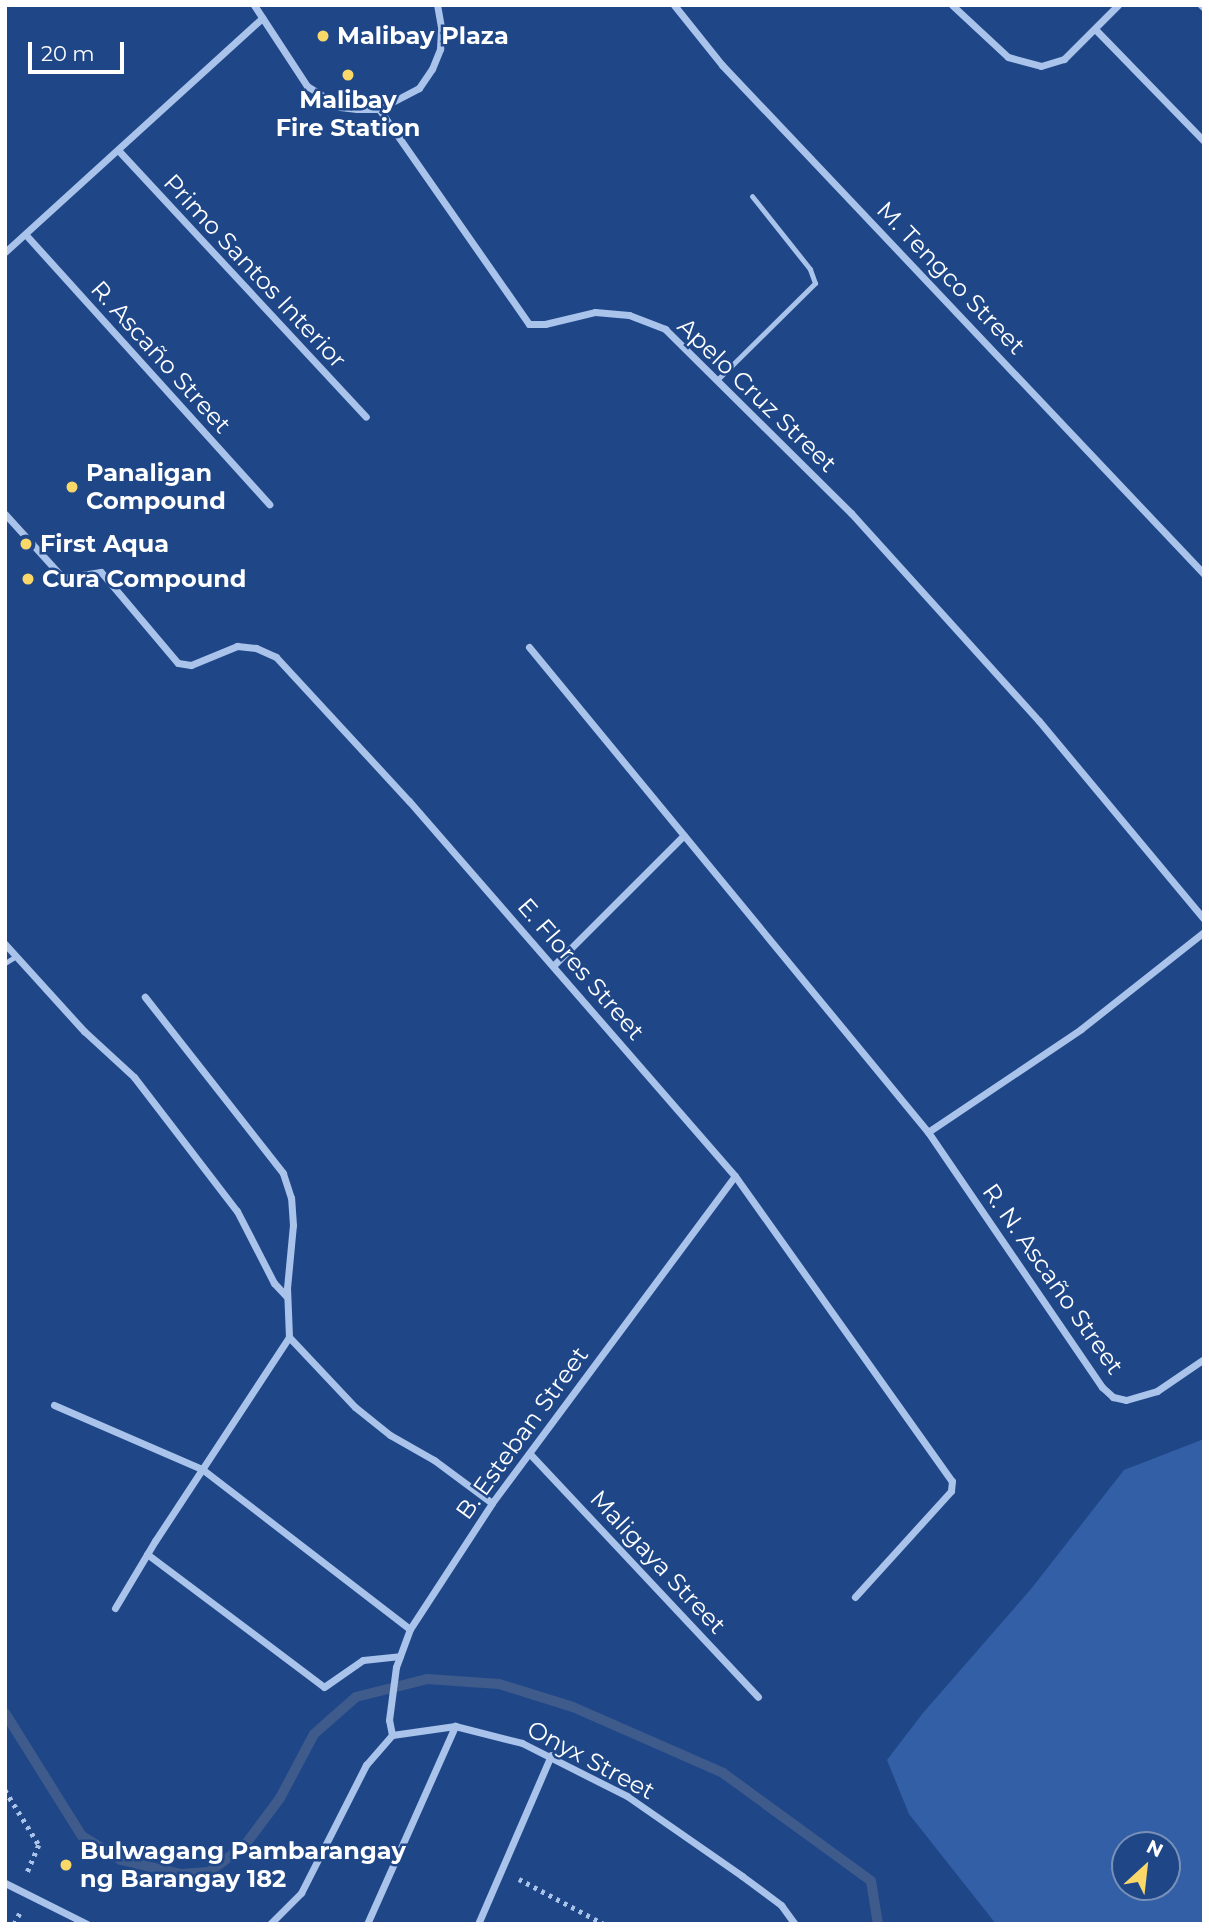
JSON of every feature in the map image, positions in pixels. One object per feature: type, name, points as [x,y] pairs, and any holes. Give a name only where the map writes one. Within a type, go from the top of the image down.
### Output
[{"type":"street","points":[[254,5],[307,86],[340,107],[379,109],[419,88],[432,69],[440,49],[441,27],[437,5]]},
{"type":"street","name":"M. Tengco Street","points":[[674,5],[722,65],[1204,574]]},
{"type":"street","points":[[952,5],[1008,58],[1041,66],[1064,60],[1118,5]]},
{"type":"street","points":[[5,252],[262,18]]},
{"type":"street","points":[[1095,29],[1204,141]]},
{"type":"street","name":"Apelo Cruz Street","points":[[379,109],[529,324],[545,324],[595,312],[629,314],[665,330],[851,513],[1040,721],[1204,919]]},
{"type":"street","name":"Primo Santos Interior","points":[[118,150],[366,417]]},
{"type":"street","name":"R. Ascaño Street","points":[[26,235],[268,504]]},
{"type":"street","name":"E. Flores Street","points":[[5,514],[63,578],[101,572],[178,663],[191,665],[237,646],[256,648],[276,657],[409,801],[735,1176],[952,1481],[951,1491],[855,1597]]},
{"type":"street","name":"R. N. Ascaño Street","points":[[529,647],[928,1132],[1102,1387],[1113,1397],[1126,1400],[1157,1391],[1204,1359]]},
{"type":"street","points":[[553,966],[684,835]]},
{"type":"street","points":[[928,1132],[1081,1029],[1204,932]]},
{"type":"street","points":[[5,944],[84,1031],[134,1077],[237,1211],[274,1283],[288,1298]]},
{"type":"street","points":[[115,1608],[147,1554],[289,1337],[288,1298],[293,1225],[291,1198],[283,1174],[145,997]]},
{"type":"street","name":"B. Esteban Street","points":[[392,1735],[390,1720],[396,1667],[410,1629],[492,1503],[735,1176]]},
{"type":"street","points":[[289,1337],[355,1407],[390,1435],[434,1460],[492,1503]]},
{"type":"street","points":[[54,1405],[202,1469],[410,1629]]},
{"type":"street","name":"Maligaya Street","points":[[530,1454],[758,1697]]},
{"type":"street","points":[[147,1554],[324,1687],[363,1660],[400,1656]]},
{"type":"street","points":[[367,1924],[455,1726]]},
{"type":"street","name":"Onyx Street","points":[[392,1735],[455,1726],[522,1743],[551,1755],[627,1796],[742,1876],[780,1906],[795,1924]]},
{"type":"street","points":[[270,1924],[301,1893],[366,1765],[392,1735]]},
{"type":"street","points":[[478,1924],[499,1870],[551,1755]]},
{"type":"street","points":[[5,1883],[87,1924]]},
{"type":"lane","points":[[717,380],[815,282],[810,269],[752,196]]},
{"type":"lane","points":[[5,963],[16,956]]},
{"type":"path","points":[[5,1790],[39,1845],[20,1889]]},
{"type":"path","points":[[499,1870],[604,1924]]},
{"type":"shaded area","points":[[1204,1439],[1204,1924],[996,1924],[909,1814],[887,1760],[923,1713],[1031,1589],[1124,1470]]},
{"type":"waterway","points":[[5,1713],[82,1836],[121,1860],[181,1874],[209,1872],[245,1845],[280,1798],[314,1734],[356,1697],[427,1679],[499,1684],[573,1707],[723,1773],[871,1881],[878,1924]]},
{"type":"place","name":"Malibay Plaza","points":[[323,36]]},
{"type":"place","name":"Malibay Fire Station","points":[[348,75]]},
{"type":"place","name":"Panaligan Compound","points":[[72,487]]},
{"type":"place","name":"First Aqua","points":[[26,544]]},
{"type":"place","name":"Cura Compound","points":[[28,579]]},
{"type":"place","name":"Bulwagang Pambarangay ng Barangay 182","points":[[66,1865]]}]
